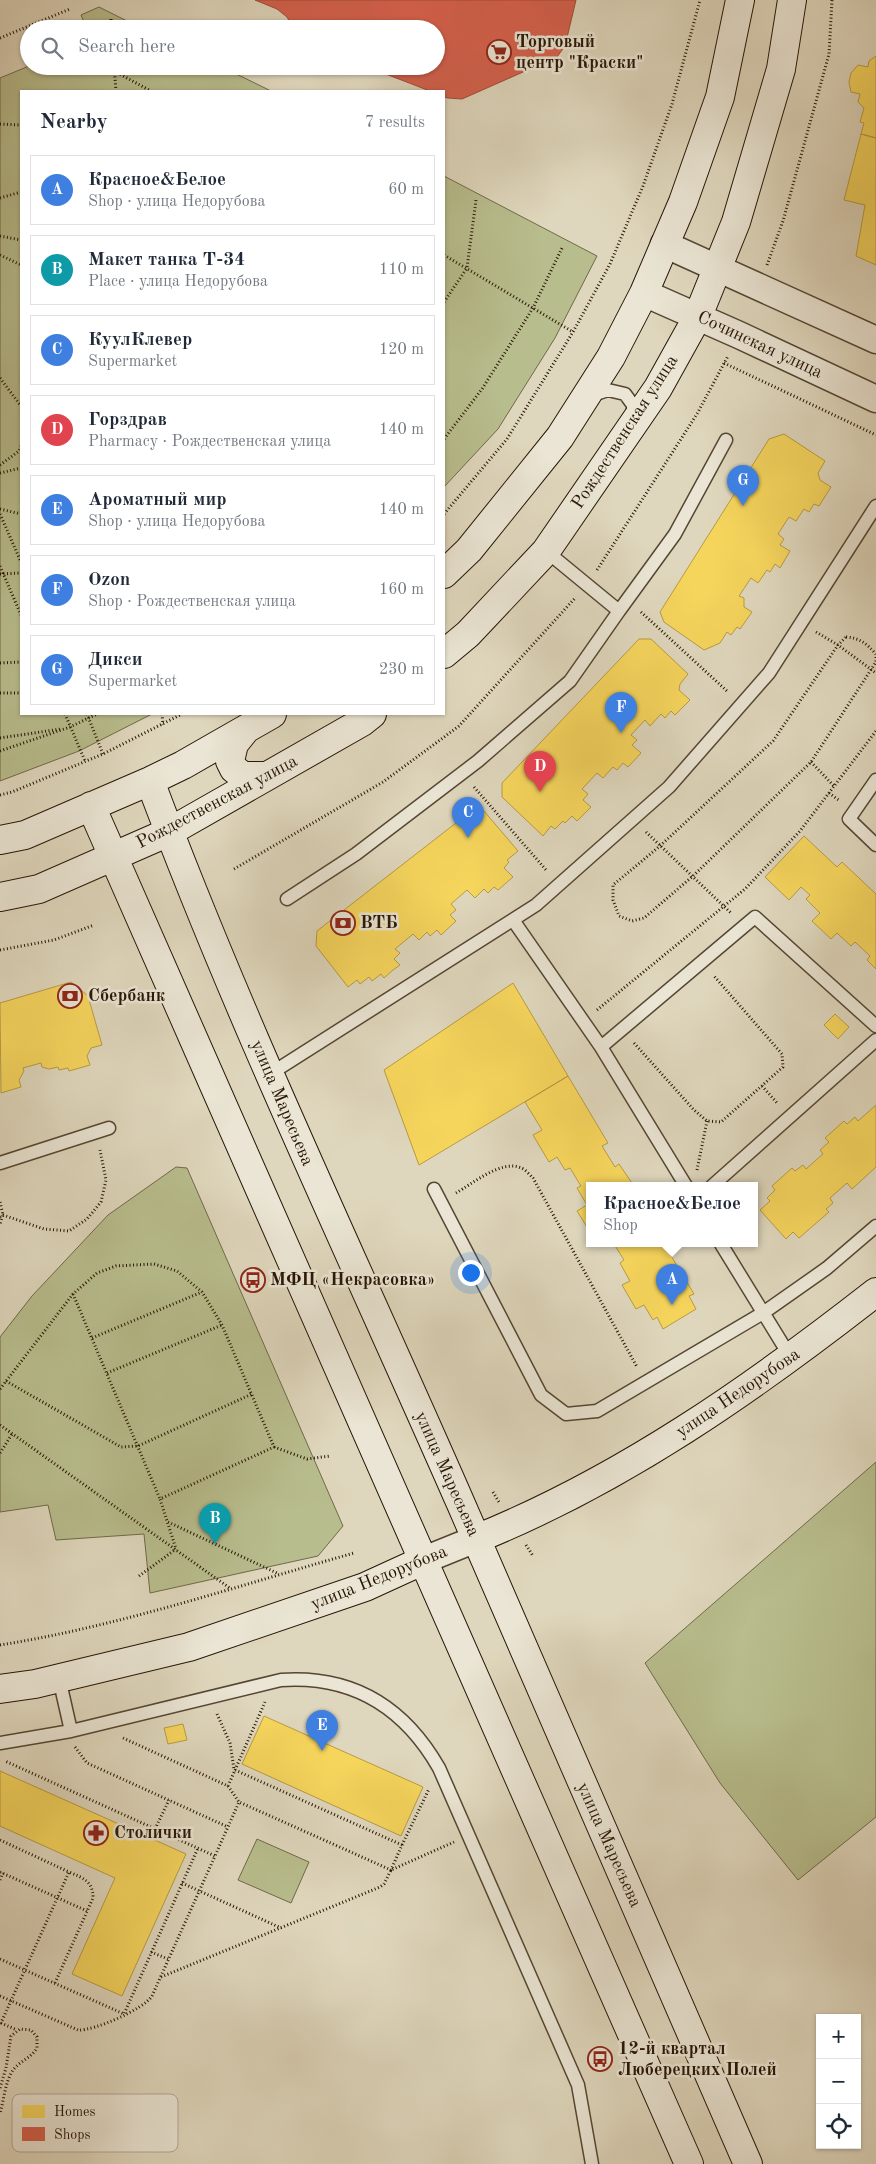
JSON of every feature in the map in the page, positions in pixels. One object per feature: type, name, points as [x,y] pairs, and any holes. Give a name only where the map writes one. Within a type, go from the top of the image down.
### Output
[{"type":"street","points":[[445,573],[469,550],[560,437],[611,357],[644,293],[683,202],[720,97],[740,0]]},
{"type":"street","name":"Рождественская улица","points":[[445,653],[468,634],[546,551],[658,388],[698,316],[736,222],[781,69],[792,0]]},
{"type":"street","points":[[664,244],[876,340]]},
{"type":"street","name":"Сочинская улица","points":[[644,293],[698,316],[876,399]]},
{"type":"street","points":[[0,840],[25,835],[150,781],[183,765],[270,715]]},
{"type":"street","name":"Рождественская улица","points":[[0,897],[39,889],[169,832],[362,722],[371,715]]},
{"type":"street","points":[[246,729],[234,744],[230,761],[234,769],[243,776],[267,776]]},
{"type":"street","name":"улица Маресьева","points":[[150,781],[192,891],[308,1163],[476,1539],[748,2164]]},
{"type":"street","points":[[91,806],[689,2164]]},
{"type":"street","name":"улица Недорубова","points":[[0,1689],[59,1678],[190,1647],[365,1587],[424,1560],[513,1524],[598,1482],[670,1439],[791,1358],[876,1292]]},
{"type":"lane","points":[[585,398],[608,390],[625,394],[633,405],[632,425]]},
{"type":"lane","points":[[287,899],[356,854],[462,774],[570,681],[675,534],[726,440]]},
{"type":"lane","points":[[270,1074],[536,905],[669,787],[769,674],[876,506]]},
{"type":"lane","points":[[546,551],[619,611]]},
{"type":"lane","points":[[876,780],[849,819],[876,845]]},
{"type":"lane","points":[[601,1047],[755,917],[876,1026]]},
{"type":"lane","points":[[513,920],[691,1182]]},
{"type":"lane","points":[[717,1182],[876,1040]]},
{"type":"lane","points":[[0,1163],[103,1130]]},
{"type":"lane","points":[[434,1189],[541,1395],[566,1414],[597,1411],[763,1313],[827,1268],[876,1226]]},
{"type":"lane","points":[[723,1247],[791,1358]]},
{"type":"lane","points":[[59,1678],[71,1731]]},
{"type":"lane","points":[[0,1743],[71,1731],[274,1681],[316,1679],[334,1682],[370,1697],[402,1719],[419,1737],[439,1768],[578,2086],[592,2164]]},
{"type":"path","points":[[445,513],[507,439],[573,332],[610,264],[643,186],[672,104],[700,0]]},
{"type":"path","points":[[764,272],[783,221],[829,54],[832,0]]},
{"type":"path","points":[[43,20],[70,9]]},
{"type":"path","points":[[0,38],[20,30]]},
{"type":"path","points":[[115,75],[116,90]]},
{"type":"path","points":[[124,75],[149,90]]},
{"type":"path","points":[[0,124],[20,125]]},
{"type":"path","points":[[0,198],[20,192]]},
{"type":"path","points":[[445,301],[467,268],[476,200]]},
{"type":"path","points":[[0,236],[20,240]]},
{"type":"path","points":[[445,438],[482,389],[533,308],[563,246]]},
{"type":"path","points":[[0,255],[20,265]]},
{"type":"path","points":[[445,256],[573,332]]},
{"type":"path","points":[[234,869],[383,782],[460,726],[587,585],[697,414],[730,351]]},
{"type":"path","points":[[724,363],[876,435]]},
{"type":"path","points":[[0,378],[20,405]]},
{"type":"path","points":[[0,465],[20,448]]},
{"type":"path","points":[[0,473],[20,468]]},
{"type":"path","points":[[0,509],[20,514]]},
{"type":"path","points":[[0,514],[20,560]]},
{"type":"path","points":[[0,566],[20,613]]},
{"type":"path","points":[[2,574],[20,572]]},
{"type":"path","points":[[627,600],[742,704]]},
{"type":"path","points":[[801,623],[838,645],[874,671]]},
{"type":"path","points":[[846,637],[857,638],[866,644],[876,654],[874,671],[810,762],[693,876],[644,918],[632,921],[619,916],[613,900],[613,885],[660,846],[773,741],[838,645],[846,637]]},
{"type":"path","points":[[0,663],[20,662]]},
{"type":"path","points":[[0,693],[20,693]]},
{"type":"path","points":[[64,715],[85,760]]},
{"type":"path","points":[[87,715],[103,754]]},
{"type":"path","points":[[0,751],[70,727],[95,715]]},
{"type":"path","points":[[162,715],[163,725]]},
{"type":"path","points":[[0,795],[12,792],[103,754],[180,715]]},
{"type":"path","points":[[0,738],[70,727]]},
{"type":"path","points":[[583,1022],[745,889],[800,832],[876,731]]},
{"type":"path","points":[[810,762],[834,786]]},
{"type":"path","points":[[462,774],[558,885]]},
{"type":"path","points":[[632,820],[725,905],[743,928]]},
{"type":"path","points":[[0,950],[54,940],[94,925]]},
{"type":"path","points":[[622,1030],[694,1110],[707,1121],[721,1122],[783,1067],[782,1054],[702,962]]},
{"type":"path","points":[[762,1086],[790,1117]]},
{"type":"path","points":[[691,1182],[707,1121]]},
{"type":"path","points":[[1,1216],[44,1229],[69,1230],[87,1219],[101,1202],[106,1180],[103,1130]]},
{"type":"path","points":[[441,1202],[493,1171],[510,1165],[522,1168],[533,1178],[646,1382]]},
{"type":"path","points":[[0,1202],[0,1224]]},
{"type":"path","points":[[0,1389],[73,1294],[97,1273],[116,1266],[154,1264],[177,1271],[202,1292],[222,1325],[274,1448]]},
{"type":"path","points":[[92,1338],[202,1292]]},
{"type":"path","points":[[73,1294],[160,1498],[176,1548]]},
{"type":"path","points":[[107,1373],[222,1325]]},
{"type":"path","points":[[6,1381],[121,1447],[138,1446],[252,1394]]},
{"type":"path","points":[[0,1425],[176,1548],[231,1589]]},
{"type":"path","points":[[0,1453],[12,1434]]},
{"type":"path","points":[[160,1498],[274,1448],[307,1458],[330,1456]]},
{"type":"path","points":[[168,1522],[280,1574]]},
{"type":"path","points":[[140,1576],[176,1548]]},
{"type":"path","points":[[0,1645],[53,1637],[231,1589],[354,1553]]},
{"type":"path","points":[[228,1786],[274,1681]]},
{"type":"path","points":[[209,1697],[230,1743],[234,1770]]},
{"type":"path","points":[[95,1725],[228,1786],[239,1802],[391,1870],[468,1835]]},
{"type":"path","points":[[71,1731],[77,1752],[87,1763],[228,1826]]},
{"type":"path","points":[[0,1759],[215,1856]]},
{"type":"path","points":[[160,1978],[384,1884],[439,1768]]},
{"type":"path","points":[[234,1770],[402,1845]]},
{"type":"path","points":[[155,1829],[168,1800]]},
{"type":"path","points":[[0,1996],[78,2030],[89,2029],[139,2008],[149,2000],[239,1802]]},
{"type":"path","points":[[0,1840],[84,1878],[93,1888],[93,1898],[54,1983]]},
{"type":"path","points":[[124,2014],[198,1848]]},
{"type":"path","points":[[17,2030],[0,2024],[69,1872]]},
{"type":"path","points":[[0,1880],[1,1873],[87,1911]]},
{"type":"path","points":[[182,1883],[281,1928]]},
{"type":"path","points":[[152,1952],[168,1959]]},
{"type":"path","points":[[0,1959],[124,2014]]},
{"type":"path","points":[[0,2088],[6,2068],[8,2043],[11,2036],[17,2030],[25,2028],[35,2033],[38,2042],[37,2048],[10,2075],[0,2113]]},
{"type":"green space","points":[[99,7],[125,20],[83,20],[81,15]]},
{"type":"green space","points":[[20,70],[20,75],[238,75],[269,90],[20,90],[20,715],[150,715],[79,751],[0,781],[0,78]]},
{"type":"green space","points":[[445,177],[597,256],[555,338],[498,429],[445,486]]},
{"type":"green space","points":[[176,1167],[187,1168],[343,1526],[318,1556],[150,1593],[144,1534],[56,1540],[48,1505],[0,1512],[0,1337],[32,1296],[108,1215]]},
{"type":"green space","points":[[876,1462],[876,1817],[798,1880],[720,1783],[645,1663]]},
{"type":"green space","points":[[257,1839],[309,1862],[291,1903],[238,1880]]},
{"type":"building: Homes","points":[[876,56],[876,138],[861,134],[864,123],[860,122],[864,108],[858,102],[860,94],[851,92],[849,82],[851,73],[858,65],[868,67],[869,61]]},
{"type":"building: Homes","points":[[861,134],[876,138],[876,265],[856,256],[865,205],[844,200]]},
{"type":"building: Homes","points":[[784,434],[825,461],[818,473],[820,480],[831,487],[819,506],[814,504],[809,512],[804,509],[796,521],[789,517],[778,534],[784,539],[780,545],[790,551],[780,568],[775,564],[770,572],[767,570],[758,583],[751,578],[739,596],[744,598],[744,607],[752,612],[740,629],[737,627],[731,635],[727,632],[720,643],[704,650],[664,622],[660,612],[769,439]]},
{"type":"building: Homes","points":[[639,639],[651,639],[688,674],[680,684],[679,690],[690,700],[675,715],[671,711],[665,718],[661,714],[650,726],[645,720],[631,735],[637,740],[632,745],[641,753],[628,767],[623,763],[617,770],[613,767],[603,778],[597,773],[582,789],[588,794],[583,800],[591,807],[577,821],[572,816],[555,829],[551,826],[543,836],[502,797],[502,783]]},
{"type":"building: Homes","points":[[474,809],[484,811],[518,851],[507,860],[509,862],[504,868],[513,877],[498,890],[494,887],[488,893],[484,889],[475,898],[467,890],[451,904],[456,910],[450,915],[456,921],[441,935],[437,930],[430,936],[427,932],[419,940],[413,934],[395,949],[400,953],[394,959],[400,965],[384,978],[381,974],[372,981],[369,977],[360,984],[357,980],[348,987],[316,946],[317,931]]},
{"type":"building: Homes","points":[[804,836],[837,867],[842,862],[876,894],[876,969],[867,960],[870,956],[855,942],[851,946],[837,933],[831,939],[812,921],[820,913],[806,899],[810,895],[801,887],[789,900],[765,877]]},
{"type":"building: Homes","points":[[71,982],[88,996],[102,1045],[91,1048],[87,1056],[90,1065],[69,1071],[68,1068],[59,1070],[58,1067],[49,1069],[42,1067],[41,1063],[23,1068],[24,1071],[19,1080],[21,1087],[1,1093],[0,1003]]},
{"type":"building: Homes","points":[[513,983],[568,1076],[419,1165],[384,1070]]},
{"type":"building: Homes","points":[[835,1014],[849,1027],[838,1039],[824,1025]]},
{"type":"building: Homes","points":[[568,1076],[608,1143],[602,1146],[615,1167],[619,1164],[631,1182],[586,1182],[586,1203],[577,1188],[581,1186],[570,1168],[565,1170],[557,1157],[549,1162],[533,1135],[542,1130],[525,1102]]},
{"type":"building: Homes","points":[[876,1105],[876,1167],[852,1189],[847,1183],[830,1198],[833,1203],[826,1209],[829,1212],[799,1238],[793,1232],[786,1239],[760,1210],[770,1201],[767,1198],[775,1190],[772,1186],[792,1168],[795,1171],[803,1165],[806,1169],[823,1154],[820,1150],[829,1142],[825,1138],[844,1121],[847,1124],[855,1117],[858,1121]]},
{"type":"building: Homes","points":[[586,1206],[586,1226],[577,1211]]},
{"type":"building: Homes","points":[[616,1247],[666,1247],[694,1294],[689,1296],[696,1309],[663,1329],[657,1317],[653,1320],[644,1305],[636,1309],[622,1285],[630,1281],[620,1263],[624,1260]]},
{"type":"building: Homes","points":[[264,1716],[423,1787],[401,1836],[242,1764]]},
{"type":"building: Homes","points":[[183,1724],[187,1740],[168,1744],[164,1728]]},
{"type":"building: Homes","points":[[0,1771],[186,1854],[122,1996],[72,1974],[115,1878],[0,1826]]},
{"type":"building: Shops","name":"Торговый центр \"Краски\"","points":[[255,0],[576,0],[565,46],[557,57],[462,99],[445,97],[445,90],[427,90],[388,75],[445,75],[445,20],[289,20],[277,9]]},
{"type":"place","name":"Торговый центр \"Краски\"","points":[[499,52]]},
{"type":"place","name":"Дикси","points":[[743,506]]},
{"type":"place","name":"Ozon","points":[[621,733]]},
{"type":"place","name":"Горздрав","points":[[540,792]]},
{"type":"place","name":"КуулКлевер","points":[[468,838]]},
{"type":"place","name":"ВТБ","points":[[343,923]]},
{"type":"place","name":"Сбербанк","points":[[70,996]]},
{"type":"place","name":"МФЦ «Некрасовка»","points":[[253,1280]]},
{"type":"place","name":"Красное&Белое","points":[[672,1305]]},
{"type":"place","name":"Макет танка Т-34","points":[[215,1544]]},
{"type":"place","name":"Ароматный мир","points":[[322,1751]]},
{"type":"place","name":"Столички","points":[[96,1833]]},
{"type":"place","name":"12-й квартал Люберецких Полей","points":[[600,2059]]}]
